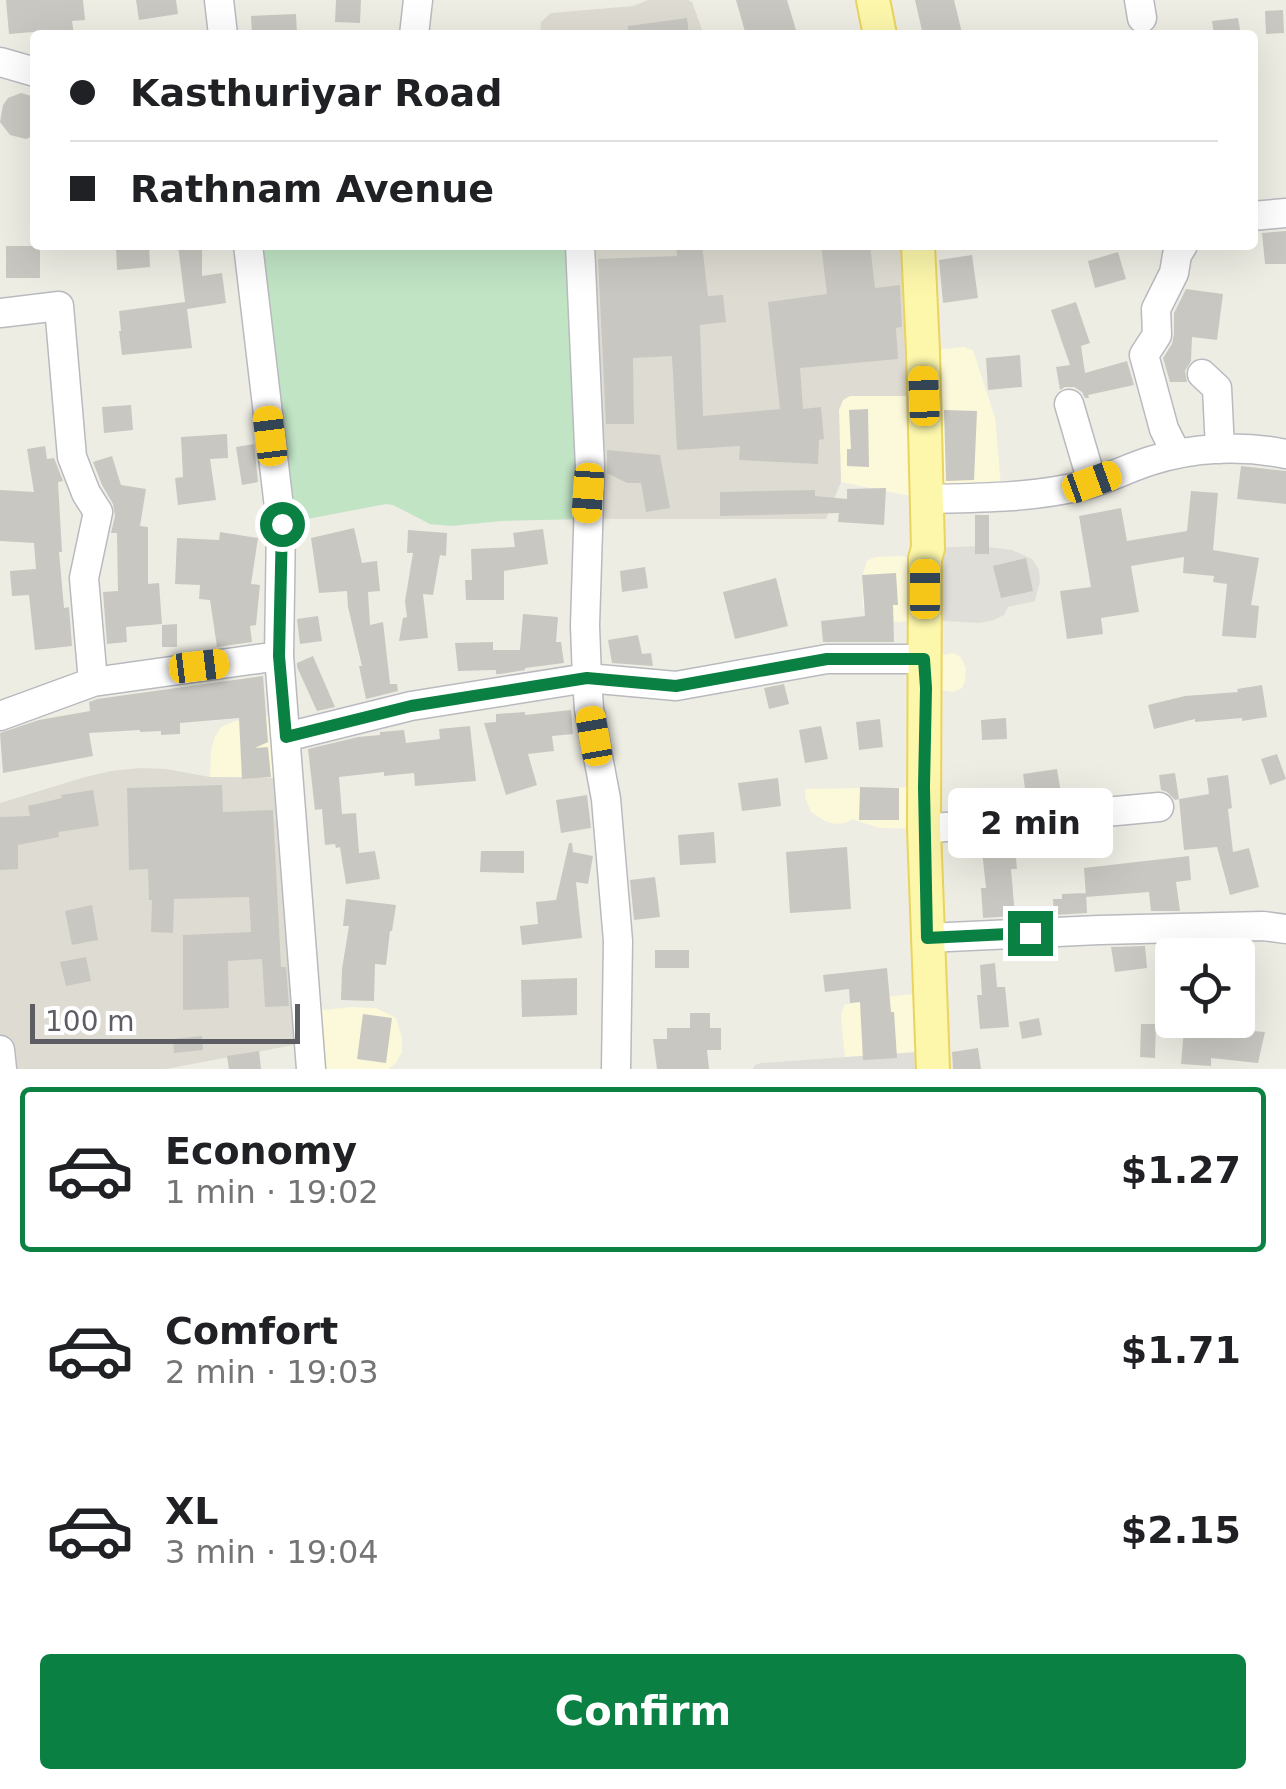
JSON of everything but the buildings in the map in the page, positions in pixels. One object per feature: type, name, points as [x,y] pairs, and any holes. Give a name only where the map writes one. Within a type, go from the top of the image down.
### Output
[{"type":"main road","points":[[873,0],[879,30]]},
{"type":"main road","points":[[918,250],[928,548],[924,829],[934,1069]]},
{"type":"street","points":[[219,0],[222,30]]},
{"type":"street","points":[[415,30],[418,0]]},
{"type":"street","points":[[0,62],[30,71]]},
{"type":"street","points":[[1258,215],[1286,213]]},
{"type":"street","points":[[249,250],[282,524],[279,656],[311,1069]]},
{"type":"street","points":[[580,250],[590,467],[585,591],[587,678],[606,799],[618,941],[616,1069]]},
{"type":"street","points":[[1176,453],[1164,430],[1144,356],[1157,335],[1156,309],[1174,273],[1180,250]]},
{"type":"street","points":[[0,313],[59,306],[72,457],[98,512],[84,578],[93,682]]},
{"type":"street","points":[[1202,374],[1217,388],[1220,449]]},
{"type":"street","points":[[1069,404],[1092,482]]},
{"type":"street","points":[[925,499],[1002,497],[1092,482],[1176,453],[1220,449],[1286,454]]},
{"type":"street","points":[[0,716],[93,682],[279,656]]},
{"type":"street","points":[[286,737],[411,706],[587,678],[676,686],[827,659],[924,659]]},
{"type":"street","points":[[924,829],[1159,806]]},
{"type":"street","points":[[927,938],[1154,928],[1286,929]]},
{"type":"street","points":[[0,1050],[2,1069]]},
{"type":"shaded area","points":[[648,0],[688,0],[702,30],[540,30],[541,22],[551,13],[633,6]]},
{"type":"shaded area","points":[[580,250],[918,250],[924,396],[850,396],[843,400],[839,410],[841,482],[826,519],[587,519]]},
{"type":"shaded area","points":[[964,347],[973,350],[995,418],[1002,497],[925,499],[841,482],[839,410],[843,400],[923,351]]},
{"type":"shaded area","points":[[980,546],[1012,550],[1032,559],[1040,582],[1035,601],[1008,607],[1004,615],[979,623],[925,620],[928,548]]},
{"type":"shaded area","points":[[898,556],[925,559],[925,620],[871,619],[863,607],[862,576],[867,561]]},
{"type":"shaded area","points":[[952,653],[960,656],[966,668],[962,688],[953,692],[926,688],[924,659]]},
{"type":"shaded area","points":[[284,714],[288,778],[210,777],[211,751],[221,727],[235,721]]},
{"type":"shaded area","points":[[140,768],[210,777],[288,778],[309,1042],[166,1069],[2,1069],[0,803],[85,777]]},
{"type":"shaded area","points":[[924,787],[924,829],[879,828],[852,819],[845,823],[827,822],[811,812],[805,797],[805,789]]},
{"type":"shaded area","points":[[931,992],[932,1051],[845,1057],[841,1017],[844,1005]]},
{"type":"shaded area","points":[[376,1008],[396,1018],[402,1052],[395,1064],[388,1069],[311,1069],[307,1012]]},
{"type":"shaded area","points":[[932,1051],[933,1069],[753,1069],[761,1063]]},
{"type":"green space","points":[[249,250],[580,250],[587,519],[451,526],[430,524],[386,504],[281,524]]},
{"type":"route","points":[[282,524],[279,656],[286,737],[411,706],[587,678],[676,686],[827,659],[924,659],[927,938],[1030,933]]}]
